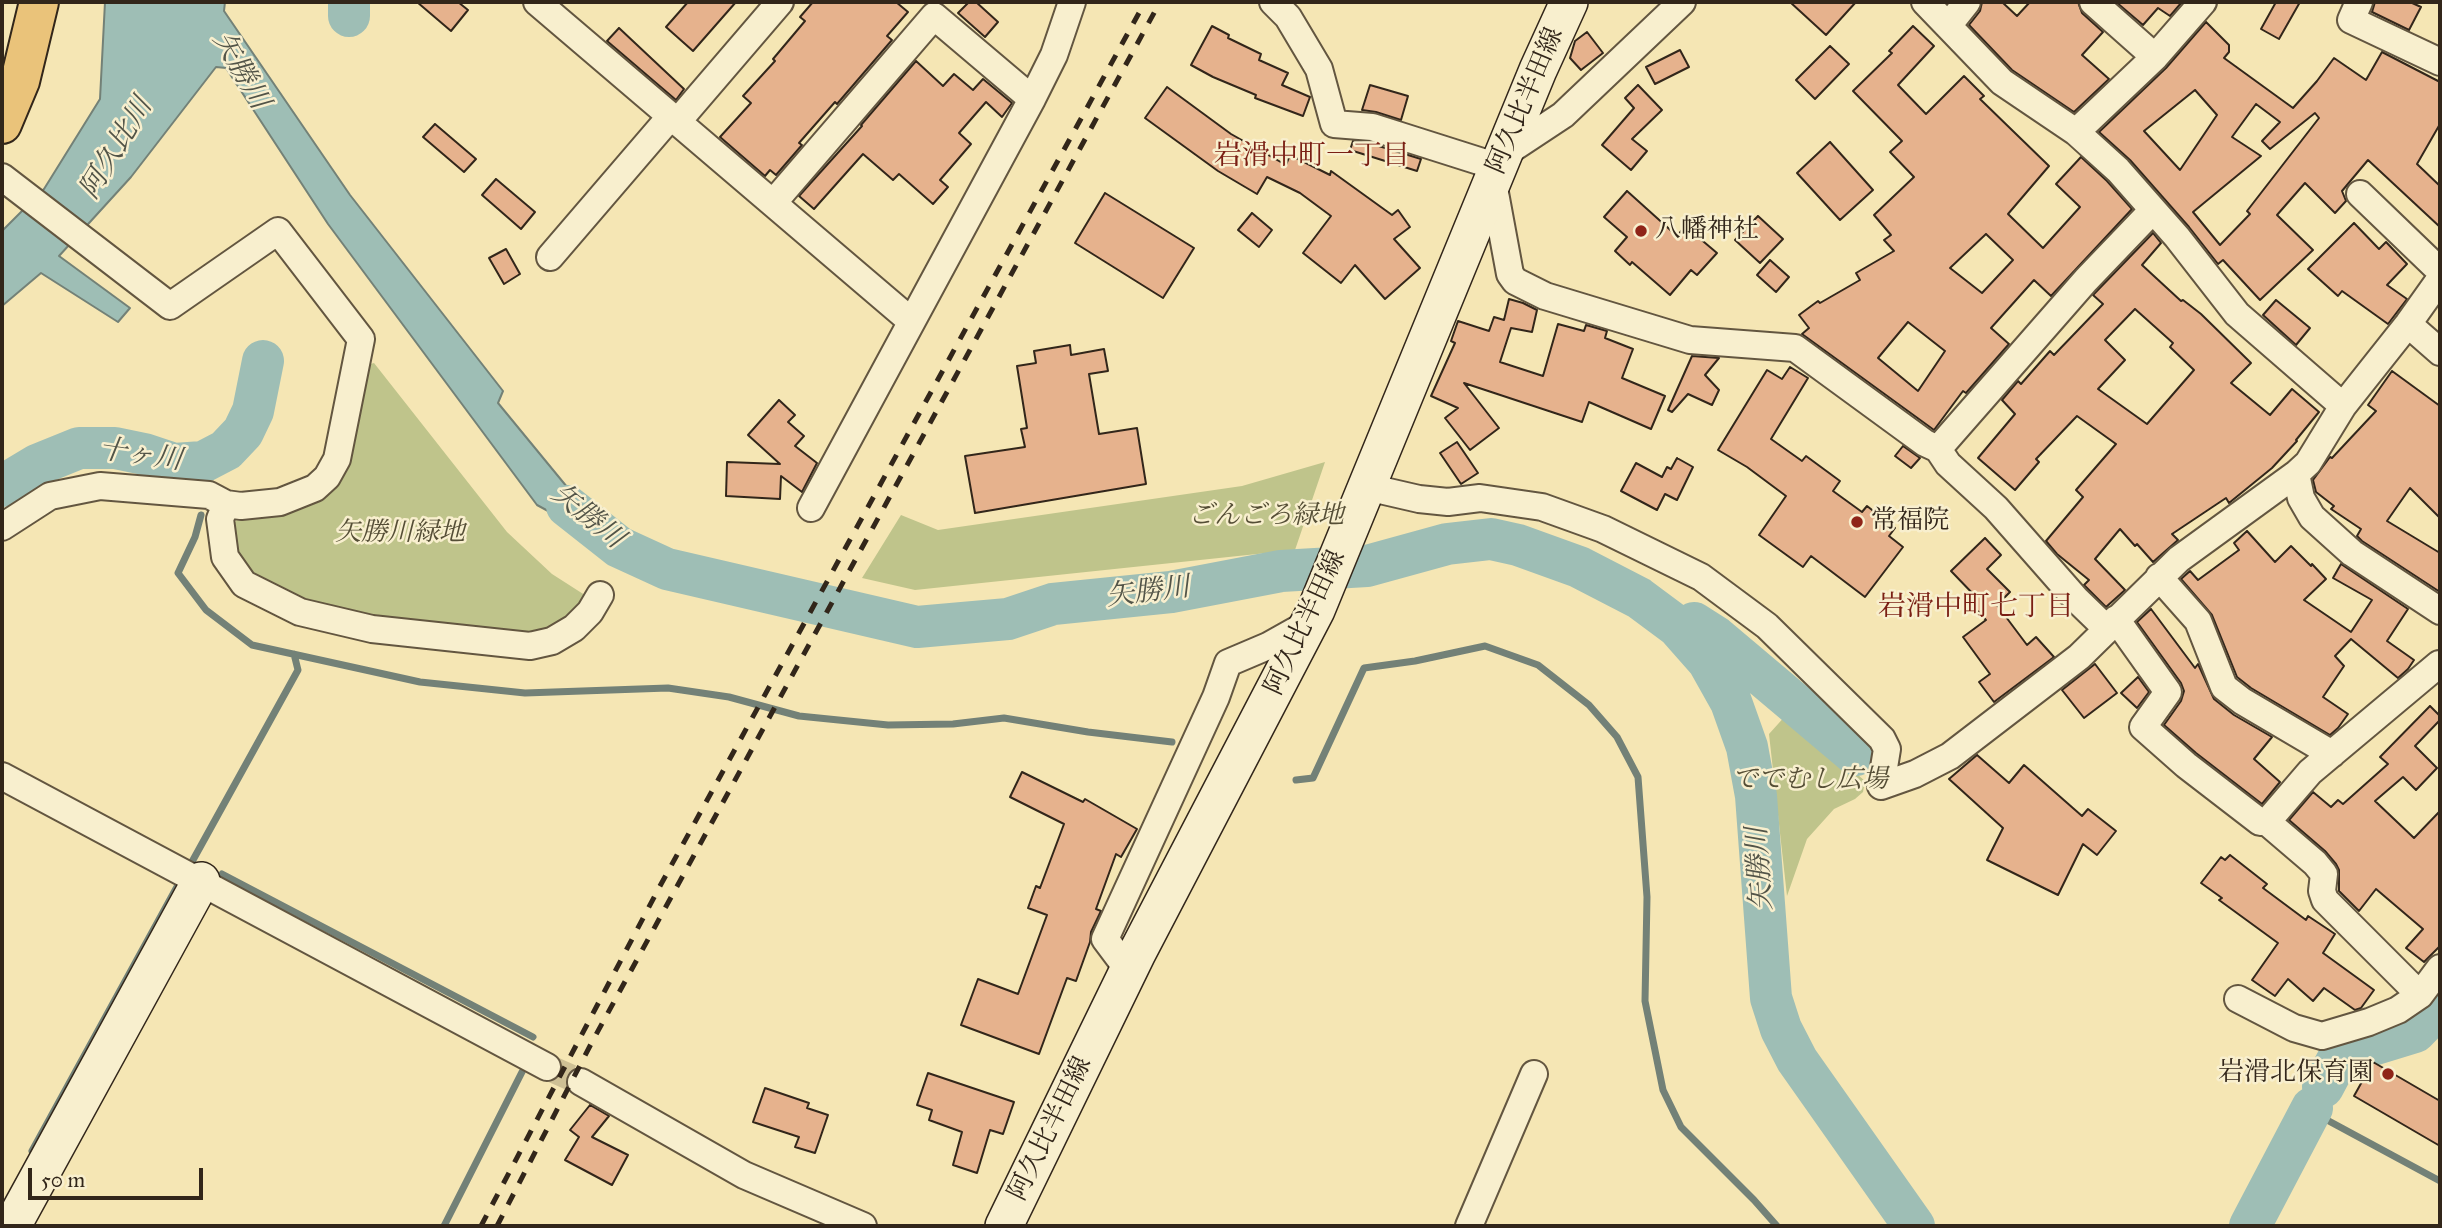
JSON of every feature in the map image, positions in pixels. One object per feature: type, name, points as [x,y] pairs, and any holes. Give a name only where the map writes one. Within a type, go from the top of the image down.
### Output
[{"type":"main road","points":[[2,124],[20,81],[39,2]]},
{"type":"main road","name":"阿久比半田線","points":[[1004,1226],[1129,971],[1313,617],[1498,167],[1569,2]]},
{"type":"main road","points":[[12,1226],[201,881]]},
{"type":"street","points":[[537,2],[911,321]]},
{"type":"street","points":[[550,257],[780,2]]},
{"type":"street","points":[[811,508],[1032,99],[1054,55],[1072,2]]},
{"type":"street","points":[[1273,2],[1288,17],[1319,69],[1334,124],[1372,127],[1498,167]]},
{"type":"street","points":[[1498,167],[1563,115],[1682,2]]},
{"type":"street","points":[[1925,2],[2002,82],[2076,132],[2118,170],[2185,246],[2237,314],[2343,406]]},
{"type":"street","points":[[1948,26],[1967,2]]},
{"type":"street","points":[[2093,2],[2155,57]]},
{"type":"street","points":[[2076,132],[2155,57],[2203,2]]},
{"type":"street","points":[[2359,2],[2351,20],[2440,62]]},
{"type":"street","points":[[773,203],[934,16],[1032,99]]},
{"type":"street","points":[[1498,167],[1510,274],[1515,281],[1545,296],[1690,340],[1794,348],[1925,443],[1938,449],[1948,464],[1996,508],[2076,599],[2111,624],[2168,692],[2143,727],[2186,765],[2260,822],[2267,821],[2310,772],[2440,666]]},
{"type":"street","points":[[2,527],[50,496],[100,486],[209,495],[226,504],[241,506],[280,502],[314,488],[327,477],[337,459],[361,339],[278,231],[170,306],[7,181]]},
{"type":"street","points":[[2360,194],[2440,271]]},
{"type":"street","points":[[1938,449],[2086,281],[2154,210]]},
{"type":"street","points":[[1367,487],[1438,501],[1480,498],[1542,506],[1603,529],[1701,577],[1767,626],[1882,739],[1887,749],[1888,792],[1950,756],[2079,657],[2179,559],[2308,463],[2343,406],[2440,279]]},
{"type":"street","points":[[2408,324],[2440,352]]},
{"type":"street","points":[[2296,474],[2301,498],[2312,517],[2352,552],[2440,611]]},
{"type":"street","points":[[226,504],[220,519],[225,557],[244,584],[300,612],[372,629],[530,646],[552,641],[574,628],[590,612],[600,596]]},
{"type":"street","points":[[2159,577],[2197,621],[2224,687],[2242,701],[2332,754]]},
{"type":"street","points":[[1129,971],[1105,939],[1216,697],[1228,663],[1268,646],[1313,617]]},
{"type":"street","points":[[2,776],[547,1067]]},
{"type":"street","points":[[2267,821],[2324,874],[2322,891],[2325,900],[2420,995]]},
{"type":"street","points":[[2238,999],[2294,1028],[2322,1036],[2398,1010],[2420,995],[2440,968]]},
{"type":"street","points":[[1469,1226],[1534,1074]]},
{"type":"street","points":[[581,1082],[744,1175],[863,1226]]},
{"type":"green space","name":"矢勝川緑地","points":[[374,363],[507,532],[552,574],[591,599],[583,613],[529,640],[306,603],[255,578],[238,553],[235,522],[242,515],[323,497],[367,365]]},
{"type":"green space","name":"ごんごろ緑地","points":[[1325,462],[1295,550],[915,590],[862,578],[901,515],[938,530],[1242,486]]},
{"type":"green space","name":"ででむし広場","points":[[1787,714],[1865,781],[1863,792],[1834,809],[1807,839],[1787,896],[1769,734]]},
{"type":"water","name":"阿久比川","points":[[105,2],[225,2],[224,11],[350,195],[503,391],[498,403],[618,549],[537,505],[328,224],[226,68],[216,67],[131,177],[59,256],[130,308],[118,322],[41,273],[2,306],[2,231],[44,189],[100,99]]},
{"type":"building","points":[[417,2],[458,2],[468,10],[451,31]]},
{"type":"building","points":[[688,2],[736,2],[693,51],[666,27]]},
{"type":"building","points":[[813,2],[896,2],[908,12],[887,36],[892,40],[799,143],[802,145],[776,175],[770,170],[765,176],[720,137],[751,103],[743,96],[775,61],[773,59],[805,21],[800,17]]},
{"type":"building","points":[[969,2],[976,2],[998,22],[985,37],[958,13]]},
{"type":"building","points":[[1790,2],[1856,2],[1826,35]]},
{"type":"building","points":[[1982,2],[2002,2],[2017,16],[2030,2],[2078,2],[2082,13],[2103,32],[2082,55],[2109,79],[2074,112],[2012,70],[1969,25],[1980,11]]},
{"type":"building","points":[[2116,2],[2182,2],[2170,16],[2158,8],[2143,25]]},
{"type":"building","points":[[2276,2],[2300,2],[2279,39],[2261,29]]},
{"type":"building","points":[[2375,2],[2410,2],[2421,7],[2409,30],[2372,12]]},
{"type":"building","points":[[2206,22],[2229,45],[2229,52],[2224,58],[2293,108],[2334,58],[2366,80],[2382,52],[2440,82],[2440,124],[2417,164],[2440,186],[2440,227],[2368,160],[2342,191],[2346,201],[2335,213],[2305,183],[2277,215],[2313,250],[2260,300],[2223,260],[2218,264],[2130,160],[2099,132],[2166,68]],"holes":[[[2195,90],[2217,115],[2180,170],[2144,131]],[[2256,104],[2280,122],[2262,141],[2270,149],[2315,113],[2319,118],[2247,211],[2250,214],[2220,245],[2193,212],[2261,156],[2232,137]]]},
{"type":"building","points":[[1212,26],[1229,35],[1228,38],[1261,54],[1259,60],[1288,73],[1282,85],[1310,97],[1303,116],[1255,98],[1256,95],[1191,65]]},
{"type":"building","points":[[1913,26],[1934,46],[1898,85],[1926,114],[1964,76],[1984,96],[1980,99],[2049,166],[2008,214],[2043,248],[2080,207],[2056,184],[2081,157],[2132,209],[2051,296],[2034,280],[1991,328],[2009,344],[1966,393],[1963,391],[1934,430],[1802,334],[1809,328],[1799,315],[1818,301],[1820,303],[1860,280],[1856,273],[1894,251],[1884,240],[1891,235],[1874,215],[1914,177],[1890,152],[1902,141],[1853,91],[1892,53],[1889,51]],"holes":[[[1986,234],[2013,260],[1982,293],[1950,268]],[[1908,322],[1945,351],[1918,391],[1878,358]]]},
{"type":"building","points":[[619,28],[684,89],[676,100],[607,41]]},
{"type":"building","points":[[1587,32],[1603,53],[1581,70],[1570,58],[1575,41]]},
{"type":"building","points":[[1830,46],[1849,64],[1815,99],[1796,80]]},
{"type":"building","points":[[1680,50],[1689,67],[1655,84],[1646,67]]},
{"type":"building","points":[[916,61],[943,86],[954,74],[973,90],[983,79],[1012,103],[1002,117],[986,102],[959,133],[971,144],[940,180],[948,187],[933,204],[899,174],[893,180],[863,154],[814,209],[799,196]]},
{"type":"building","points":[[1370,85],[1408,96],[1401,120],[1362,110]]},
{"type":"building","points":[[1638,85],[1662,110],[1632,139],[1647,151],[1631,170],[1602,145],[1634,108],[1625,98]]},
{"type":"building","points":[[1167,87],[1231,134],[1286,165],[1290,155],[1330,175],[1331,171],[1392,215],[1398,210],[1410,227],[1394,239],[1420,268],[1385,299],[1355,265],[1341,283],[1303,253],[1331,216],[1300,193],[1267,177],[1257,194],[1218,171],[1145,118]]},
{"type":"building","points":[[435,124],[476,159],[464,172],[423,137]]},
{"type":"building","points":[[1353,141],[1369,143],[1421,159],[1417,171],[1350,150]]},
{"type":"building","points":[[1830,142],[1873,190],[1840,220],[1797,173]]},
{"type":"building","points":[[496,179],[535,212],[521,229],[482,195]]},
{"type":"building","points":[[1627,191],[1677,236],[1685,226],[1717,253],[1697,275],[1691,270],[1670,295],[1615,251],[1627,237],[1604,217]]},
{"type":"building","points":[[1105,193],[1194,248],[1163,298],[1075,243]]},
{"type":"building","points":[[1252,213],[1272,230],[1259,247],[1238,230]]},
{"type":"building","points":[[1758,216],[1783,239],[1760,263],[1735,240]]},
{"type":"building","points":[[2354,223],[2379,249],[2386,242],[2407,264],[2387,285],[2407,299],[2388,324],[2342,291],[2338,296],[2308,269]]},
{"type":"building","points":[[2153,233],[2161,243],[2142,265],[2181,301],[2201,314],[2251,363],[2231,383],[2270,415],[2292,389],[2319,412],[2272,468],[2229,503],[2226,498],[2172,534],[2178,540],[2153,562],[2120,529],[2095,559],[2125,590],[2106,607],[2084,585],[2089,580],[2057,554],[2046,541],[2083,497],[2076,490],[2116,444],[2077,416],[2036,459],[2039,462],[2015,490],[1978,458],[2015,414],[2002,400],[2018,381],[2021,384],[2050,351],[2054,355],[2103,304],[2093,295]],"holes":[[[2135,309],[2173,343],[2170,347],[2194,370],[2147,424],[2098,389],[2125,360],[2105,340]]]},
{"type":"building","points":[[506,249],[520,274],[504,284],[489,258]]},
{"type":"building","points":[[1770,260],[1789,277],[1776,292],[1757,275]]},
{"type":"building","points":[[1509,299],[1537,310],[1532,332],[1511,328],[1500,362],[1543,376],[1558,324],[1584,331],[1586,325],[1607,331],[1605,338],[1633,349],[1622,378],[1665,396],[1651,429],[1589,402],[1582,422],[1464,383],[1499,428],[1470,450],[1445,418],[1458,408],[1431,396],[1455,343],[1451,341],[1458,321],[1489,331],[1494,317],[1504,320]]},
{"type":"building","points":[[2276,300],[2310,328],[2296,345],[2263,315]]},
{"type":"building","points":[[1070,345],[1071,355],[1104,349],[1108,371],[1089,374],[1099,434],[1137,428],[1146,484],[975,513],[965,456],[1025,447],[1021,429],[1027,428],[1017,366],[1036,363],[1034,351]]},
{"type":"building","points":[[1692,356],[1719,358],[1705,375],[1719,390],[1712,405],[1688,394],[1672,412],[1668,410]]},
{"type":"building","points":[[1790,367],[1808,378],[1771,439],[1802,461],[1806,456],[1840,481],[1833,491],[1862,512],[1867,506],[1895,528],[1889,536],[1903,547],[1865,597],[1811,556],[1803,567],[1759,535],[1786,496],[1747,467],[1718,450],[1767,370],[1782,379]]},
{"type":"building","points":[[2392,371],[2440,406],[2440,518],[2410,488],[2387,521],[2440,553],[2440,592],[2362,541],[2357,536],[2361,529],[2331,509],[2334,506],[2316,492],[2313,480],[2330,457],[2332,458],[2376,411],[2368,405]]},
{"type":"building","points":[[779,400],[795,415],[788,422],[804,436],[795,446],[817,463],[802,492],[781,476],[780,499],[726,496],[727,462],[780,464],[748,435]]},
{"type":"building","points":[[1457,442],[1478,473],[1461,484],[1440,453]]},
{"type":"building","points":[[1903,446],[1920,458],[1911,468],[1895,456]]},
{"type":"building","points":[[1677,458],[1693,467],[1677,500],[1665,494],[1657,510],[1621,491],[1636,463],[1662,477],[1667,467],[1671,469]]},
{"type":"building","points":[[2247,531],[2275,562],[2291,546],[2311,566],[2312,564],[2326,579],[2304,600],[2351,632],[2372,600],[2333,578],[2341,564],[2408,609],[2387,641],[2414,660],[2398,678],[2351,639],[2335,656],[2344,666],[2323,697],[2348,714],[2330,735],[2237,677],[2212,615],[2181,579],[2190,571],[2198,580],[2239,550],[2234,543]]},
{"type":"building","points":[[1985,538],[2001,555],[1987,569],[2010,592],[1997,605],[2027,645],[2036,637],[2054,657],[1994,702],[1979,682],[1990,674],[1963,637],[1986,620],[1971,604],[1977,598],[1951,571]]},
{"type":"building","points":[[2151,609],[2195,668],[2198,664],[2214,699],[2234,715],[2272,737],[2254,759],[2280,782],[2262,804],[2164,725],[2181,701],[2184,691],[2137,622]]},
{"type":"building","points":[[2095,664],[2117,693],[2084,718],[2062,690]]},
{"type":"building","points":[[2138,677],[2149,692],[2137,708],[2121,693]]},
{"type":"building","points":[[2430,706],[2440,716],[2440,720],[2415,746],[2437,768],[2416,790],[2403,777],[2375,801],[2414,838],[2440,811],[2440,946],[2424,962],[2406,948],[2423,929],[2376,889],[2359,911],[2339,891],[2339,870],[2336,864],[2289,820],[2313,792],[2331,807],[2338,800],[2343,804],[2388,764],[2380,757]]},
{"type":"building","points":[[1977,755],[2009,783],[2024,765],[2082,816],[2088,809],[2116,831],[2097,855],[2083,844],[2058,895],[1987,860],[2003,828],[1949,779]]},
{"type":"building","points":[[1022,772],[1083,802],[1085,799],[1137,829],[1121,857],[1116,854],[1096,909],[1101,911],[1091,932],[1076,981],[1067,978],[1039,1054],[961,1025],[978,979],[1018,994],[1047,915],[1028,908],[1036,886],[1040,888],[1064,824],[1010,797]]},
{"type":"building","points":[[2230,855],[2267,884],[2263,888],[2306,920],[2308,916],[2335,934],[2323,953],[2374,990],[2361,1008],[2355,1010],[2324,988],[2313,1001],[2288,979],[2275,996],[2252,980],[2278,943],[2219,900],[2222,898],[2201,883],[2221,857],[2225,860]]},
{"type":"building","points":[[2373,1062],[2440,1101],[2440,1146],[2354,1096]]},
{"type":"building","points":[[928,1073],[1014,1102],[1003,1134],[990,1130],[977,1173],[953,1165],[962,1132],[929,1120],[932,1110],[917,1105]]},
{"type":"building","points":[[765,1088],[809,1103],[807,1108],[828,1115],[815,1153],[795,1147],[799,1137],[753,1122]]},
{"type":"building","points":[[590,1105],[609,1116],[592,1137],[628,1155],[612,1185],[565,1160],[579,1137],[570,1130]]},
{"type":"waterway","name":"十ヶ川","points":[[349,2],[349,16]]},
{"type":"waterway","name":"十ヶ川","points":[[2,486],[37,465],[79,448],[115,448],[174,464],[203,462],[226,450],[243,432],[253,411],[263,361]]},
{"type":"waterway","name":"矢勝川","points":[[567,506],[619,547],[667,569],[917,627],[1008,619],[1053,604],[1171,592],[1281,571],[1367,566],[1447,544],[1491,539],[1518,545],[1579,567],[1639,598],[1678,627],[1708,661],[1731,702],[1747,747],[1756,796],[1771,998],[1781,1029],[1797,1060],[1914,1226]]},
{"type":"waterway","points":[[201,515],[195,537],[178,573],[206,610],[252,645],[420,682],[525,693],[668,688],[729,697],[799,716],[888,725],[953,724],[1004,718],[1172,742]]},
{"type":"waterway","points":[[1694,623],[1716,637],[1856,755]]},
{"type":"waterway","points":[[1296,780],[1313,778],[1364,668],[1415,661],[1485,646],[1538,665],[1589,705],[1617,737],[1638,777],[1647,897],[1645,1001],[1663,1090],[1681,1127],[1777,1226]]},
{"type":"waterway","points":[[188,869],[298,670],[294,654]]},
{"type":"waterway","points":[[222,874],[533,1037]]},
{"type":"waterway","points":[[32,1151],[178,885]]},
{"type":"waterway","points":[[2323,1087],[2340,1055],[2415,1032],[2440,1006]]},
{"type":"waterway","points":[[444,1226],[522,1072]]},
{"type":"waterway","points":[[2250,1226],[2312,1108]]},
{"type":"waterway","points":[[2250,1226],[2307,1121],[2314,1113],[2440,1181]]},
{"type":"tunnel","points":[[547,1067],[581,1082]]},
{"type":"railway","points":[[481,1226],[660,886],[1145,2]]},
{"type":"railway","points":[[497,1226],[592,1042],[1160,2]]},
{"type":"place","name":"八幡神社","points":[[1641,231]]},
{"type":"place","name":"常福院","points":[[1857,522]]},
{"type":"place","name":"岩滑北保育園","points":[[2388,1074]]},
{"type":"district","name":"岩滑中町一丁目","points":[[1312,157]]},
{"type":"district","name":"岩滑中町七丁目","points":[[1976,608]]}]
